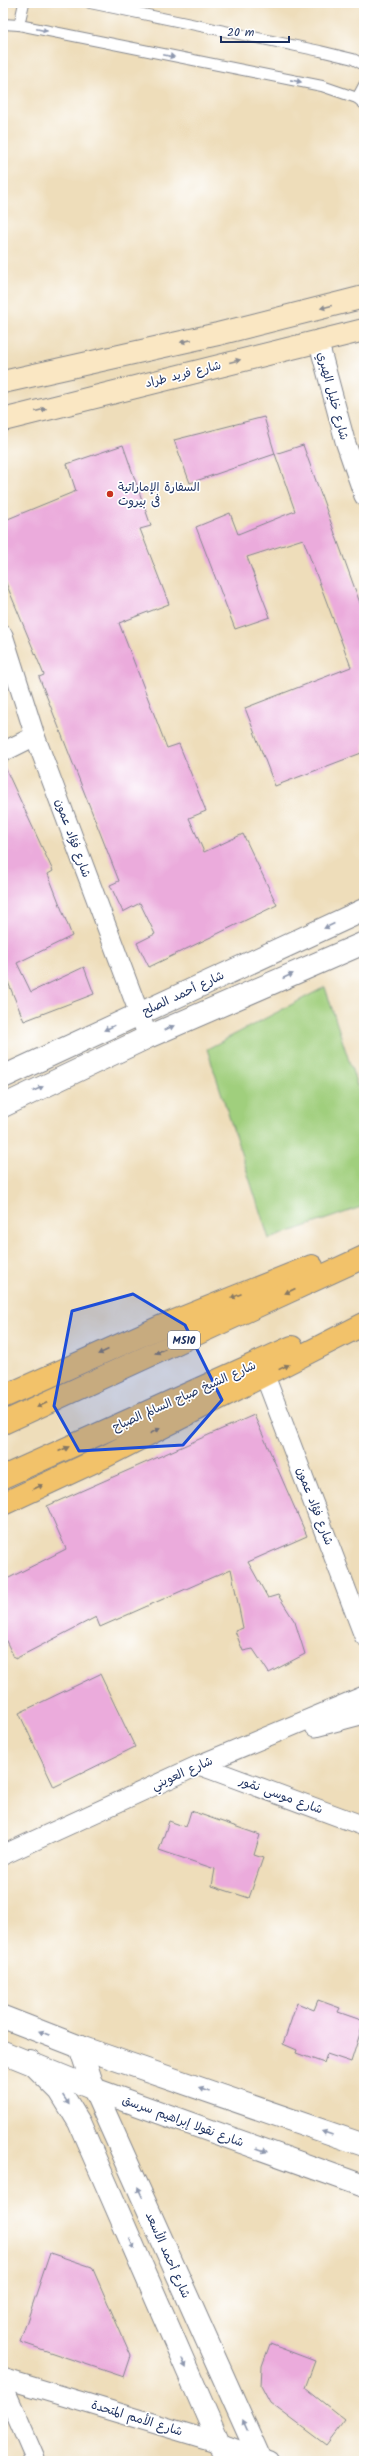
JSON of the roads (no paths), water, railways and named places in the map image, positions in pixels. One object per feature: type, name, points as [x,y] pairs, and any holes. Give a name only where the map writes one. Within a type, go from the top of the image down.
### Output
[{"type":"highway","points":[[3,1397],[160,1327],[273,1281],[364,1248]]},
{"type":"highway","name":"M510","points":[[3,1423],[364,1257]]},
{"type":"highway","name":"شارع الشيخ صباح السالم الصباح","points":[[3,1477],[364,1315]]},
{"type":"highway","points":[[3,1504],[106,1456],[265,1376],[364,1324]]},
{"type":"main road","points":[[3,382],[210,335],[364,297]]},
{"type":"main road","name":"شارع فريد طراد","points":[[3,420],[318,340],[364,330]]},
{"type":"street","name":"شارع خليل الهبري","points":[[318,340],[345,441],[364,496]]},
{"type":"street","name":"شارع فؤاد عمون","points":[[3,636],[35,736],[148,1038]]},
{"type":"street","points":[[3,752],[35,736]]},
{"type":"street","name":"شارع أحمد الصلح","points":[[3,1077],[364,910]]},
{"type":"street","points":[[3,1106],[148,1038],[364,943]]},
{"type":"street","name":"شارع فؤاد عمون","points":[[265,1376],[364,1636]]},
{"type":"street","name":"شارع العويني","points":[[3,1855],[199,1765],[364,1696]]},
{"type":"street","points":[[249,1743],[364,1714]]},
{"type":"street","name":"شارع موسى نمّور","points":[[199,1765],[364,1826]]},
{"type":"street","points":[[3,2017],[80,2047],[364,2146]]},
{"type":"street","name":"شارع أحمد الأسعد","points":[[80,2047],[94,2089],[264,2460]]},
{"type":"street","name":"شارع نقولا إبراهيم سرسق","points":[[3,2052],[30,2061],[94,2089],[364,2186]]},
{"type":"street","points":[[30,2061],[60,2091],[76,2116],[223,2452]]},
{"type":"street","name":"شارع الأمم المتحدة","points":[[3,2378],[223,2452],[264,2460]]},
{"type":"street","points":[[3,2385],[36,2461]]},
{"type":"lane","points":[[19,25],[24,3]]},
{"type":"lane","points":[[90,3],[320,51],[353,59],[364,64]]},
{"type":"lane","points":[[3,24],[19,25],[322,86],[361,101],[364,85]]},
{"type":"place","name":"السفارة الإماراتية فى بيروت","points":[[110,494]]}]
